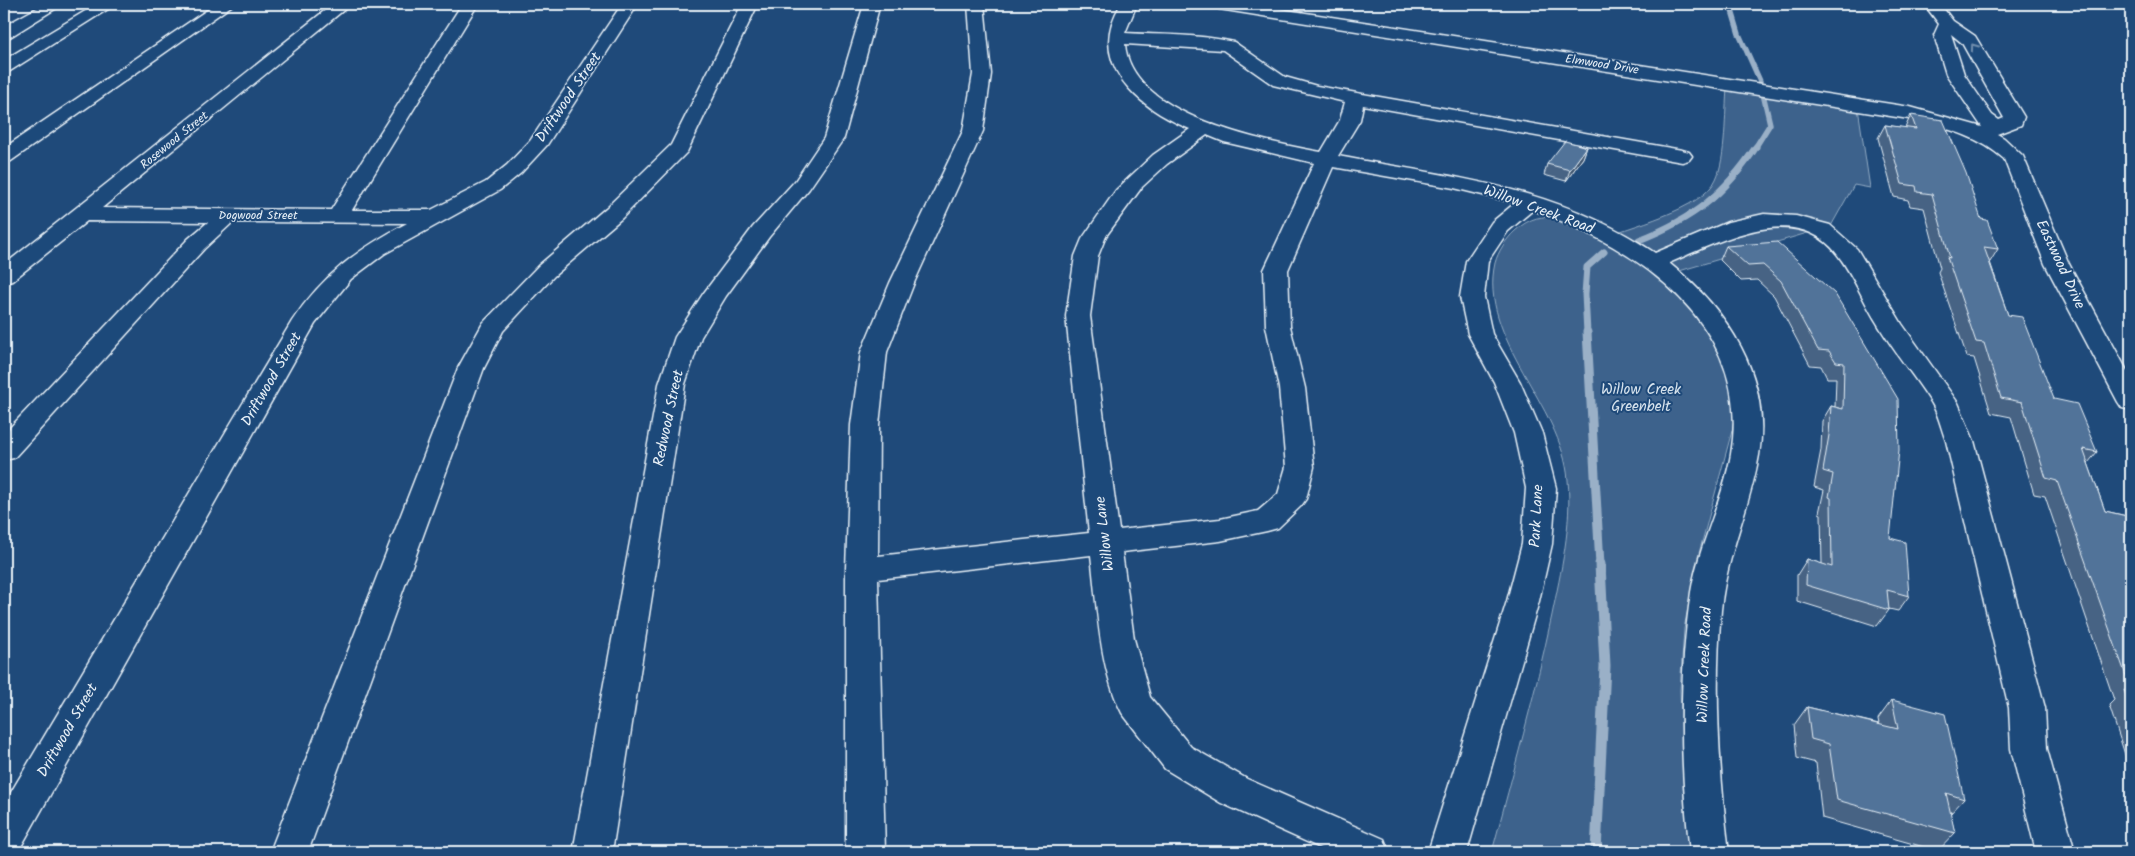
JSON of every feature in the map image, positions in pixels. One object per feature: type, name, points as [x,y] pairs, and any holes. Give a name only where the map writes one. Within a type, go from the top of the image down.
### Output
[{"type":"street","points":[[4,33],[55,4]]},
{"type":"street","points":[[4,67],[108,4]]},
{"type":"street","points":[[4,156],[226,4]]},
{"type":"street","name":"Rosewood Street","points":[[4,276],[343,4]]},
{"type":"street","points":[[338,215],[470,4]]},
{"type":"street","name":"Driftwood Street","points":[[4,839],[304,321],[343,274],[376,249],[493,186],[514,169],[536,145],[630,4]]},
{"type":"street","points":[[289,852],[470,368],[492,328],[546,271],[614,213],[680,148],[750,4]]},
{"type":"street","name":"Redwood Street","points":[[592,852],[672,384],[688,337],[715,294],[761,232],[802,185],[834,138],[872,4]]},
{"type":"street","points":[[865,852],[862,569],[866,425],[874,352],[902,283],[973,131],[982,74],[976,4]]},
{"type":"street","name":"Willow Creek Road","points":[[1129,4],[1117,24],[1118,54],[1125,73],[1138,90],[1164,108],[1204,128],[1274,150],[1446,180],[1493,190],[1528,202],[1599,231],[1652,262],[1694,298],[1723,334],[1741,369],[1750,406],[1746,453],[1724,524],[1705,606],[1700,710],[1709,852]]},
{"type":"street","name":"Elmwood Drive","points":[[1219,4],[1910,113],[1989,130]]},
{"type":"street","points":[[1932,4],[1947,24],[1970,40],[1981,57],[2014,121],[1989,130],[1985,119],[1958,78],[1946,51],[1942,35],[1947,24]]},
{"type":"street","points":[[1116,38],[1199,42],[1228,46],[1279,81],[1315,91],[1682,156]]},
{"type":"street","points":[[1958,78],[1998,91]]},
{"type":"street","points":[[1968,94],[1998,91]]},
{"type":"street","points":[[862,569],[1220,530],[1267,520],[1291,498],[1300,467],[1292,388],[1278,326],[1276,270],[1290,235],[1326,160],[1350,120],[1355,98]]},
{"type":"street","name":"Willow Lane","points":[[1204,128],[1157,159],[1133,182],[1109,214],[1089,248],[1078,316],[1117,639],[1134,703],[1178,758],[1234,791],[1370,852]]},
{"type":"street","name":"Eastwood Drive","points":[[1989,130],[2013,156],[2057,264],[2131,400]]},
{"type":"street","name":"Park Lane","points":[[1447,852],[1523,601],[1536,544],[1541,488],[1528,433],[1507,382],[1480,334],[1472,297],[1477,261],[1500,227],[1528,202]]},
{"type":"street","name":"Dogwood Street","points":[[82,214],[435,217]]},
{"type":"street","points":[[4,451],[196,244],[228,215]]},
{"type":"street","points":[[1652,262],[1736,227],[1764,221],[1796,223],[1822,230],[1846,249],[1890,325],[1945,403],[1960,441],[2027,708],[2029,749],[2056,852]]},
{"type":"green space","name":"Willow Creek Greenbelt","points":[[1727,88],[1858,108],[1870,188],[1854,185],[1831,226],[1659,277],[1694,313],[1720,345],[1735,399],[1733,427],[1695,568],[1684,629],[1680,690],[1684,797],[1690,852],[1492,852],[1552,615],[1565,548],[1569,497],[1568,480],[1562,452],[1552,425],[1509,345],[1498,318],[1493,291],[1495,263],[1498,254],[1512,234],[1536,218],[1557,218],[1599,239],[1664,216],[1696,200],[1708,190],[1716,179],[1719,170],[1722,159]]},
{"type":"building","points":[[1911,115],[1943,120],[1966,173],[1981,219],[1987,220],[1998,249],[1984,247],[2008,315],[2022,317],[2054,399],[2077,404],[2097,452],[2083,449],[2105,511],[2131,517],[2131,690],[2057,481],[2046,478],[2022,402],[2001,398],[1984,343],[1976,342],[1947,257],[1950,258],[1932,194],[1917,192],[1916,186],[1902,184],[1885,125],[1916,129]]},
{"type":"building","points":[[1565,141],[1587,147],[1570,170],[1547,164]]},
{"type":"building","points":[[1777,242],[1835,294],[1898,399],[1899,450],[1890,538],[1905,542],[1909,596],[1887,590],[1889,610],[1806,585],[1807,559],[1832,567],[1831,498],[1829,497],[1833,474],[1823,471],[1829,435],[1831,406],[1843,409],[1844,363],[1836,362],[1829,351],[1818,350],[1781,281],[1763,265],[1748,266],[1726,246]]},
{"type":"building","points":[[2124,690],[2131,692],[2131,710]]},
{"type":"building","points":[[1892,700],[1945,714],[1964,799],[1946,793],[1955,833],[1837,800],[1829,744],[1811,739],[1807,707],[1898,729]]},
{"type":"waterway","points":[[1730,4],[1739,34],[1760,81]]},
{"type":"waterway","points":[[1755,148],[1770,124],[1763,94]]},
{"type":"waterway","points":[[1639,240],[1676,223],[1706,204],[1732,179],[1756,147]]},
{"type":"waterway","points":[[1587,333],[1585,294],[1587,267],[1604,252]]},
{"type":"waterway","points":[[1587,332],[1600,565]]},
{"type":"waterway","points":[[1596,852],[1605,666],[1600,564]]}]
